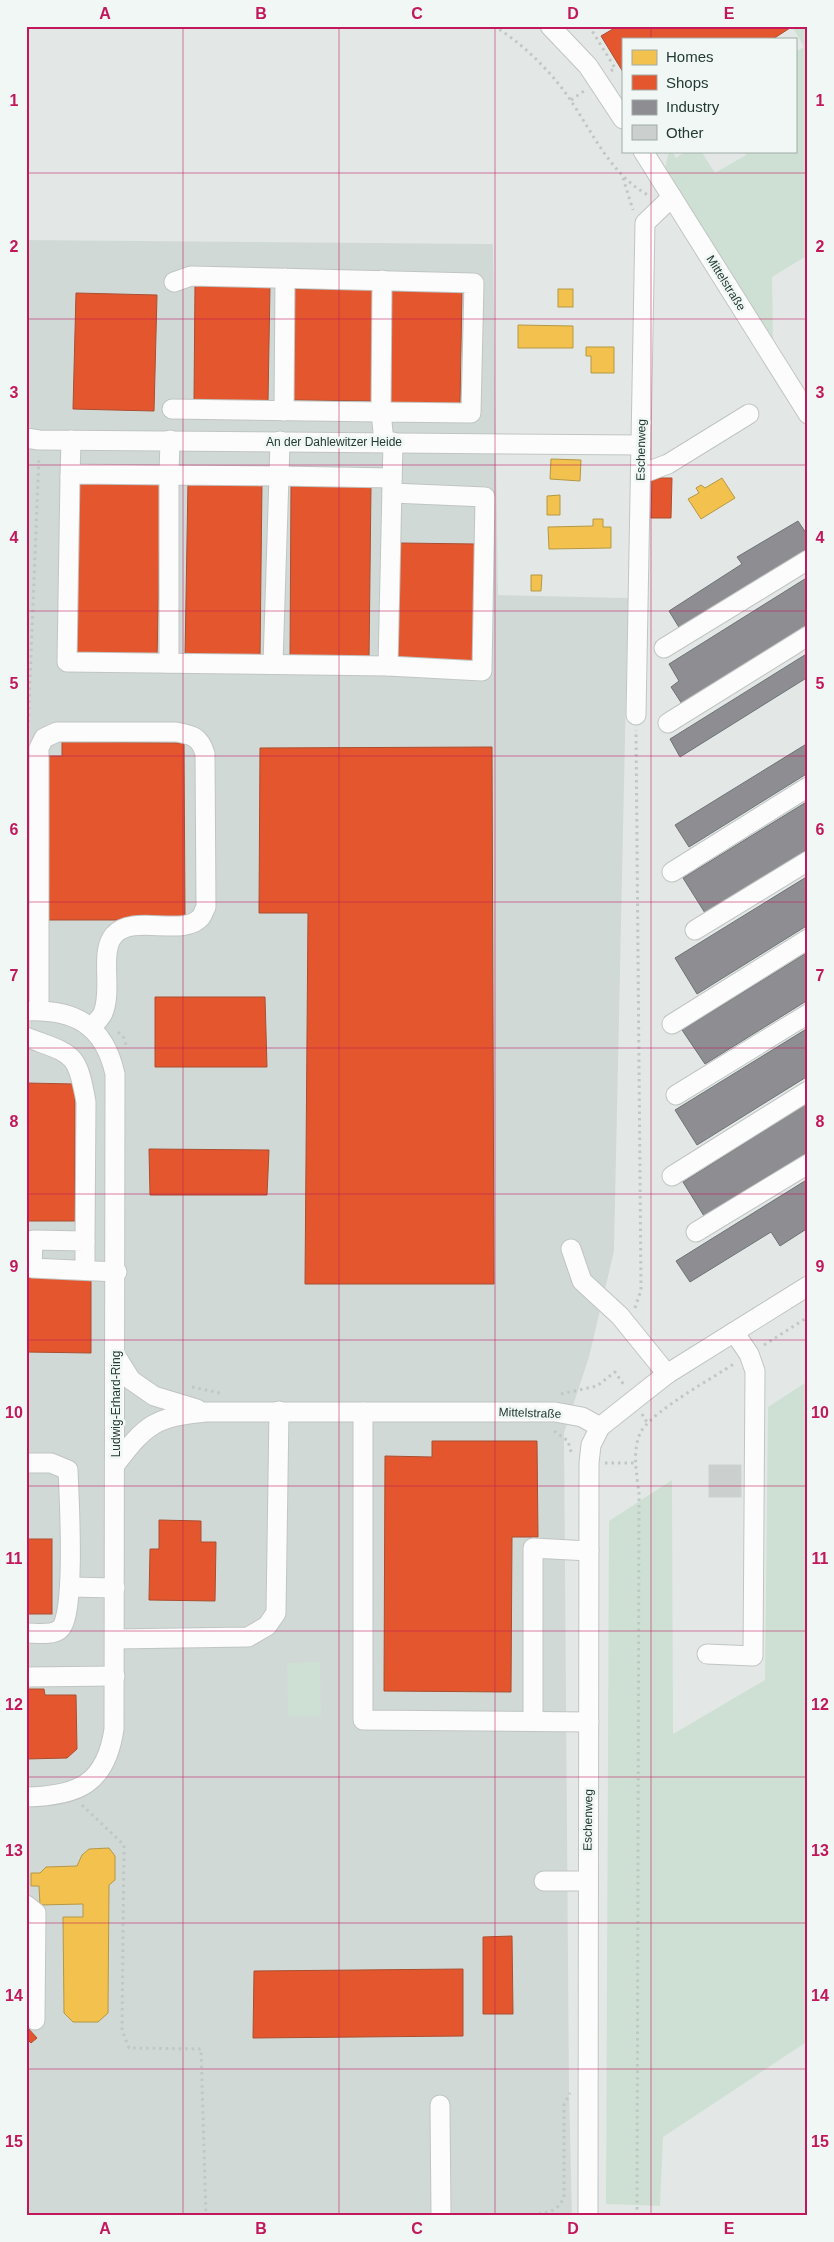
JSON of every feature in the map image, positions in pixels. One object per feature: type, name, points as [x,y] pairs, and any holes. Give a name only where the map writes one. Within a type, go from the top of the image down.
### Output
[{"type":"street","points":[[550,26],[588,66],[622,117]]},
{"type":"street","name":"Mittelstraße","points":[[644,152],[668,200],[808,414]]},
{"type":"street","points":[[645,223],[668,200]]},
{"type":"street","name":"Eschenweg","points":[[636,715],[645,223]]},
{"type":"street","points":[[172,409],[471,413],[474,282],[192,276],[174,282]]},
{"type":"street","points":[[284,411],[285,278]]},
{"type":"street","points":[[382,280],[381,412],[388,442],[392,486],[388,666]]},
{"type":"street","points":[[641,474],[668,464],[749,414]]},
{"type":"street","name":"An der Dahlewitzer Heide","points":[[33,439],[642,445]]},
{"type":"street","points":[[70,478],[75,474],[279,476],[392,486],[485,497],[482,672],[388,666],[67,662],[70,478],[71,440]]},
{"type":"street","points":[[169,663],[170,440]]},
{"type":"street","points":[[273,664],[280,441]]},
{"type":"street","points":[[664,648],[808,560]]},
{"type":"street","points":[[668,723],[808,636]]},
{"type":"street","points":[[33,1010],[39,748],[44,738],[57,732],[176,732],[193,735],[202,742],[206,754],[206,907],[201,917],[189,924],[129,926],[115,933],[108,944],[108,996],[103,1014],[92,1028]]},
{"type":"street","points":[[672,872],[808,787]]},
{"type":"street","points":[[695,930],[808,861]]},
{"type":"street","points":[[672,1024],[808,939]]},
{"type":"street","name":"Ludwig-Erhard-Ring","points":[[26,1797],[69,1793],[90,1781],[104,1767],[111,1750],[114,1729],[115,1676],[115,1074],[111,1056],[92,1028],[80,1019],[57,1011],[33,1010]]},
{"type":"street","points":[[676,1095],[808,1014]]},
{"type":"street","points":[[26,1037],[63,1051],[77,1062],[79,1069],[86,1102],[85,1270]]},
{"type":"street","points":[[672,1176],[808,1091]]},
{"type":"street","points":[[696,1232],[808,1164]]},
{"type":"street","points":[[85,1241],[33,1240],[32,1268],[116,1272]]},
{"type":"street","points":[[571,1249],[582,1281],[620,1316],[667,1374]]},
{"type":"street","points":[[600,1428],[667,1374],[808,1286]]},
{"type":"street","points":[[707,1654],[753,1656],[755,1371],[749,1354],[734,1332]]},
{"type":"street","name":"Mittelstraße","points":[[116,1356],[131,1380],[154,1396],[206,1412]]},
{"type":"street","name":"Mittelstraße","points":[[115,1465],[136,1437],[157,1422],[173,1415],[206,1412],[555,1412],[582,1417],[600,1428]]},
{"type":"street","points":[[115,1639],[248,1637],[272,1622],[276,1614],[279,1412]]},
{"type":"street","points":[[363,1412],[363,1720],[589,1722]]},
{"type":"street","name":"Eschenweg","points":[[588,2216],[589,1463],[591,1444],[600,1428]]},
{"type":"street","points":[[26,1463],[50,1463],[68,1470],[70,1587],[66,1620],[61,1629],[52,1633],[26,1633]]},
{"type":"street","points":[[533,1722],[534,1548],[589,1551]]},
{"type":"street","points":[[70,1587],[115,1588]]},
{"type":"street","points":[[26,1677],[115,1676]]},
{"type":"street","points":[[544,1880],[588,1881]]},
{"type":"street","points":[[26,1905],[36,1913],[35,2020]]},
{"type":"street","points":[[440,2105],[441,2216]]},
{"type":"path","points":[[494,26],[525,50],[557,82],[623,178],[635,216],[645,223]]},
{"type":"path","points":[[589,26],[615,68]]},
{"type":"path","points":[[623,178],[637,189],[668,200]]},
{"type":"path","points":[[28,730],[33,439]]},
{"type":"path","points":[[632,1317],[641,1290],[636,715]]},
{"type":"path","points":[[637,2216],[639,1494],[636,1452],[642,1431],[675,1402],[808,1317]]},
{"type":"path","points":[[557,1394],[597,1386],[616,1372]]},
{"type":"path","points":[[191,1387],[228,1395]]},
{"type":"path","points":[[589,1463],[636,1463]]},
{"type":"path","points":[[69,1793],[124,1845],[122,2030],[130,2048],[201,2049],[206,2216]]},
{"type":"shaded area","points":[[26,240],[493,244],[498,595],[628,598],[614,1251],[589,1357],[564,1433],[569,2090],[572,2216],[26,2216]]},
{"type":"green space","points":[[796,26],[808,26],[808,255],[772,277],[773,341],[665,168],[669,152],[673,152],[676,158],[685,152],[702,152],[715,173],[746,155],[744,152],[796,152],[796,51],[804,47],[793,28]]},
{"type":"green space","points":[[808,1381],[808,2041],[663,2137],[660,2206],[606,2204],[609,1521],[672,1480],[673,1734],[765,1680],[768,1407]]},
{"type":"green space","points":[[320,1662],[321,1716],[288,1716],[287,1663]]},
{"type":"building: Homes","points":[[558,289],[573,289],[573,307],[558,307]]},
{"type":"building: Homes","points":[[518,325],[573,326],[573,348],[518,348]]},
{"type":"building: Homes","points":[[586,347],[614,347],[614,373],[591,373],[591,356],[586,356]]},
{"type":"building: Homes","points":[[551,459],[581,460],[580,481],[550,479]]},
{"type":"building: Homes","points":[[722,478],[735,498],[701,519],[688,499],[699,493],[696,488],[701,485],[705,488]]},
{"type":"building: Homes","points":[[560,495],[560,515],[547,515],[547,496]]},
{"type":"building: Homes","points":[[593,519],[603,519],[603,527],[611,527],[611,548],[549,549],[548,527],[593,526]]},
{"type":"building: Homes","points":[[531,575],[542,575],[541,591],[531,591]]},
{"type":"building: Homes","points":[[109,1848],[115,1856],[115,1880],[109,1885],[108,2013],[98,2022],[73,2022],[64,2013],[63,1917],[83,1917],[83,1904],[40,1905],[39,1886],[31,1886],[31,1873],[40,1873],[46,1867],[77,1866],[82,1855],[89,1849]]},
{"type":"building: Shops","points":[[618,26],[793,26],[775,38],[622,38],[622,70],[601,36]]},
{"type":"building: Shops","points":[[195,284],[270,286],[268,401],[194,400]]},
{"type":"building: Shops","points":[[294,289],[373,289],[372,401],[293,400]]},
{"type":"building: Shops","points":[[386,291],[462,292],[460,404],[384,403]]},
{"type":"building: Shops","points":[[76,293],[157,295],[154,411],[73,409]]},
{"type":"building: Shops","points":[[652,478],[672,478],[671,518],[651,518]]},
{"type":"building: Shops","points":[[80,481],[161,483],[157,658],[76,656]]},
{"type":"building: Shops","points":[[188,482],[262,483],[260,658],[185,657]]},
{"type":"building: Shops","points":[[291,486],[371,486],[369,660],[290,659]]},
{"type":"building: Shops","points":[[400,543],[476,544],[474,661],[398,660]]},
{"type":"building: Shops","points":[[62,742],[184,743],[185,920],[49,920],[48,756],[62,756]]},
{"type":"building: Shops","points":[[492,747],[494,1284],[305,1284],[308,913],[259,913],[260,748]]},
{"type":"building: Shops","points":[[155,997],[265,997],[267,1067],[155,1067]]},
{"type":"building: Shops","points":[[26,1083],[75,1084],[75,1221],[26,1221]]},
{"type":"building: Shops","points":[[149,1149],[269,1150],[267,1195],[150,1195]]},
{"type":"building: Shops","points":[[26,1276],[91,1276],[91,1353],[26,1352]]},
{"type":"building: Shops","points":[[432,1441],[537,1441],[538,1537],[512,1537],[511,1692],[384,1691],[385,1456],[432,1457]]},
{"type":"building: Shops","points":[[159,1520],[201,1521],[201,1542],[216,1542],[215,1601],[149,1600],[150,1549],[159,1549]]},
{"type":"building: Shops","points":[[26,1539],[52,1539],[52,1614],[26,1614]]},
{"type":"building: Shops","points":[[26,1689],[44,1689],[45,1695],[76,1695],[77,1749],[67,1758],[26,1759]]},
{"type":"building: Shops","points":[[512,1936],[513,2014],[483,2014],[483,1937]]},
{"type":"building: Shops","points":[[463,1969],[463,2036],[253,2038],[254,1971]]},
{"type":"building: Shops","points":[[26,2026],[37,2038],[31,2043],[26,2038]]},
{"type":"building: Industry","points":[[798,521],[808,536],[808,548],[680,629],[669,611],[742,564],[737,557]]},
{"type":"building: Industry","points":[[808,577],[808,625],[682,704],[671,687],[679,681],[669,664]]},
{"type":"building: Industry","points":[[808,653],[808,677],[680,757],[670,739]]},
{"type":"building: Industry","points":[[808,743],[808,773],[689,847],[675,825]]},
{"type":"building: Industry","points":[[808,801],[808,849],[705,913],[683,878]]},
{"type":"building: Industry","points":[[808,876],[808,925],[697,994],[675,958]]},
{"type":"building: Industry","points":[[808,952],[808,1000],[705,1064],[682,1030]]},
{"type":"building: Industry","points":[[808,1028],[808,1076],[697,1145],[675,1110]]},
{"type":"building: Industry","points":[[808,1103],[808,1152],[704,1216],[683,1182]]},
{"type":"building: Industry","points":[[808,1179],[808,1228],[780,1246],[771,1232],[690,1282],[676,1261]]},
{"type":"building: Other","points":[[709,1465],[741,1465],[741,1497],[709,1497]]}]
